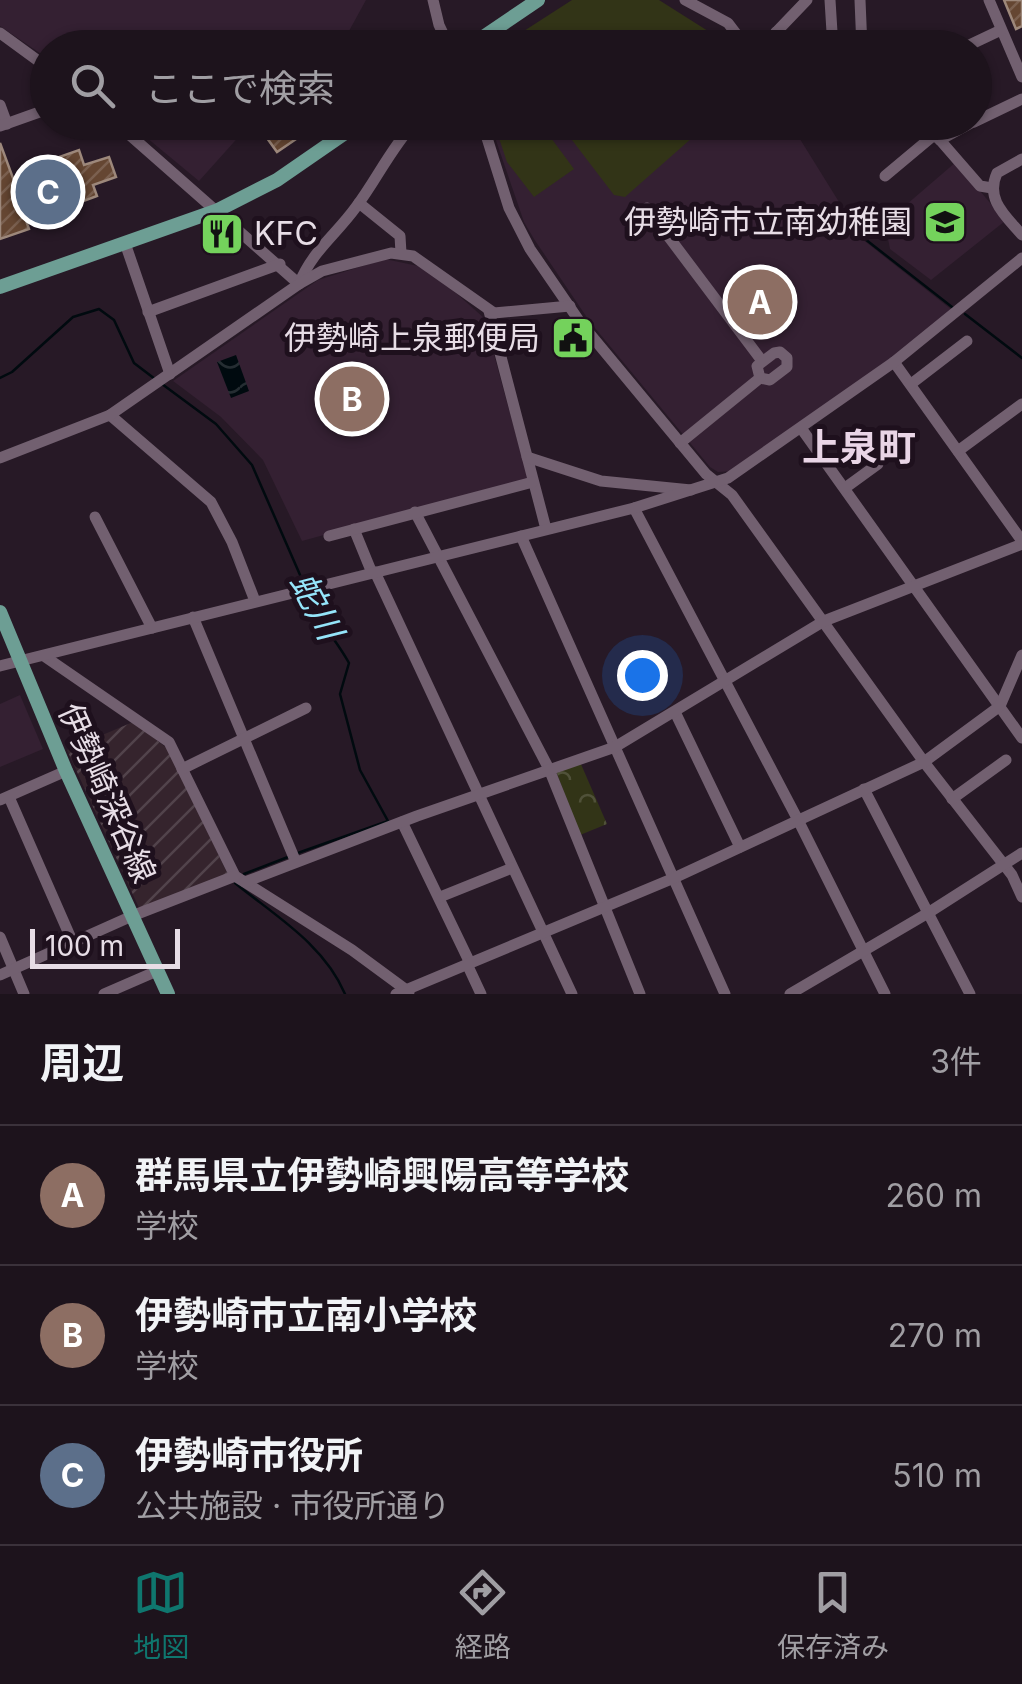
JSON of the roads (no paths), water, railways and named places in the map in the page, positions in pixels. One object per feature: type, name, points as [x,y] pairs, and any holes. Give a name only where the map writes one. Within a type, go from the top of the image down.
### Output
[{"type":"main road","points":[[494,30],[538,0]]},
{"type":"main road","points":[[0,287],[218,210],[296,168],[336,140]]},
{"type":"main road","name":"伊勢崎深谷線","points":[[0,612],[66,771],[168,994]]},
{"type":"street","points":[[433,0],[441,30]]},
{"type":"street","points":[[684,0],[735,30]]},
{"type":"street","points":[[778,30],[807,0]]},
{"type":"street","points":[[830,0],[832,30]]},
{"type":"street","points":[[860,0],[861,30]]},
{"type":"street","points":[[989,0],[1022,78]]},
{"type":"street","points":[[992,35],[1002,30]]},
{"type":"street","points":[[0,34],[30,55]]},
{"type":"street","points":[[992,113],[1022,100]]},
{"type":"street","points":[[0,105],[3,125],[30,116]]},
{"type":"street","points":[[136,140],[299,284]]},
{"type":"street","points":[[299,284],[312,256],[359,203],[400,140]]},
{"type":"street","points":[[488,140],[515,222],[580,322],[680,443],[732,494],[1022,897]]},
{"type":"street","points":[[884,176],[933,140]]},
{"type":"street","points":[[940,140],[980,186],[992,188]]},
{"type":"street","points":[[1022,159],[996,173],[992,188],[994,200],[1022,235]]},
{"type":"street","points":[[359,203],[400,236],[400,253]]},
{"type":"street","points":[[647,208],[762,361]]},
{"type":"street","points":[[125,243],[168,376]]},
{"type":"street","points":[[0,458],[110,415],[322,271],[384,254],[400,253],[423,262],[489,312],[570,306]]},
{"type":"street","points":[[0,666],[718,484],[894,362],[1022,258]]},
{"type":"street","points":[[148,312],[280,264]]},
{"type":"street","points":[[489,312],[546,529]]},
{"type":"street","points":[[911,384],[968,341]]},
{"type":"street","points":[[680,443],[760,378],[773,378],[787,367],[786,355],[777,352],[762,361],[756,369],[760,378]]},
{"type":"street","points":[[0,976],[132,916],[615,747],[824,620],[916,587],[1022,542],[894,362]]},
{"type":"street","points":[[958,452],[1022,404]]},
{"type":"street","points":[[110,415],[210,502],[232,542],[255,601]]},
{"type":"street","points":[[801,428],[1022,738]]},
{"type":"street","points":[[527,458],[601,481],[695,491]]},
{"type":"street","points":[[845,488],[878,464]]},
{"type":"street","points":[[329,536],[534,482]]},
{"type":"street","points":[[634,508],[886,994]]},
{"type":"street","points":[[415,512],[548,769],[640,994]]},
{"type":"street","points":[[95,517],[152,628]]},
{"type":"street","points":[[354,529],[572,994]]},
{"type":"street","points":[[522,536],[725,994]]},
{"type":"street","points":[[193,617],[295,860]]},
{"type":"street","points":[[44,656],[169,742],[240,879],[352,950],[405,992],[674,878],[924,762],[1000,706],[1022,655]]},
{"type":"street","points":[[182,769],[306,708]]},
{"type":"street","points":[[675,712],[740,847]]},
{"type":"street","points":[[952,799],[1006,760]]},
{"type":"street","points":[[66,771],[4,799],[73,943]]},
{"type":"street","points":[[864,789],[970,994]]},
{"type":"street","points":[[402,822],[440,897],[480,994]]},
{"type":"street","points":[[790,994],[1022,853]]},
{"type":"street","points":[[440,897],[512,868]]},
{"type":"street","points":[[0,937],[24,994]]},
{"type":"street","points":[[104,994],[157,971]]},
{"type":"water","points":[[236,355],[249,391],[231,398],[217,362]]},
{"type":"waterway","points":[[852,220],[865,239],[952,307]]},
{"type":"waterway","name":"蛇川","points":[[0,378],[12,372],[73,317],[99,309],[114,320],[134,363],[155,379]]},
{"type":"waterway","points":[[965,314],[1022,358]]},
{"type":"waterway","name":"蛇川","points":[[162,384],[216,424],[252,465],[304,584]]},
{"type":"waterway","name":"蛇川","points":[[295,854],[388,821],[360,770],[340,694],[349,663],[309,596]]},
{"type":"waterway","name":"蛇川","points":[[244,874],[288,857]]},
{"type":"waterway","name":"蛇川","points":[[235,883],[311,945],[345,994]]},
{"type":"place","name":"伊勢崎市役所","points":[[48,192]]},
{"type":"place","name":"伊勢崎市立南幼稚園","points":[[945,222]]},
{"type":"place","name":"KFC","points":[[222,234]]},
{"type":"place","name":"群馬県立伊勢崎興陽高等学校","points":[[760,302]]},
{"type":"place","name":"伊勢崎上泉郵便局","points":[[573,338]]},
{"type":"place","name":"伊勢崎市立南小学校","points":[[352,399]]},
{"type":"district","name":"上泉町","points":[[859,448]]}]
